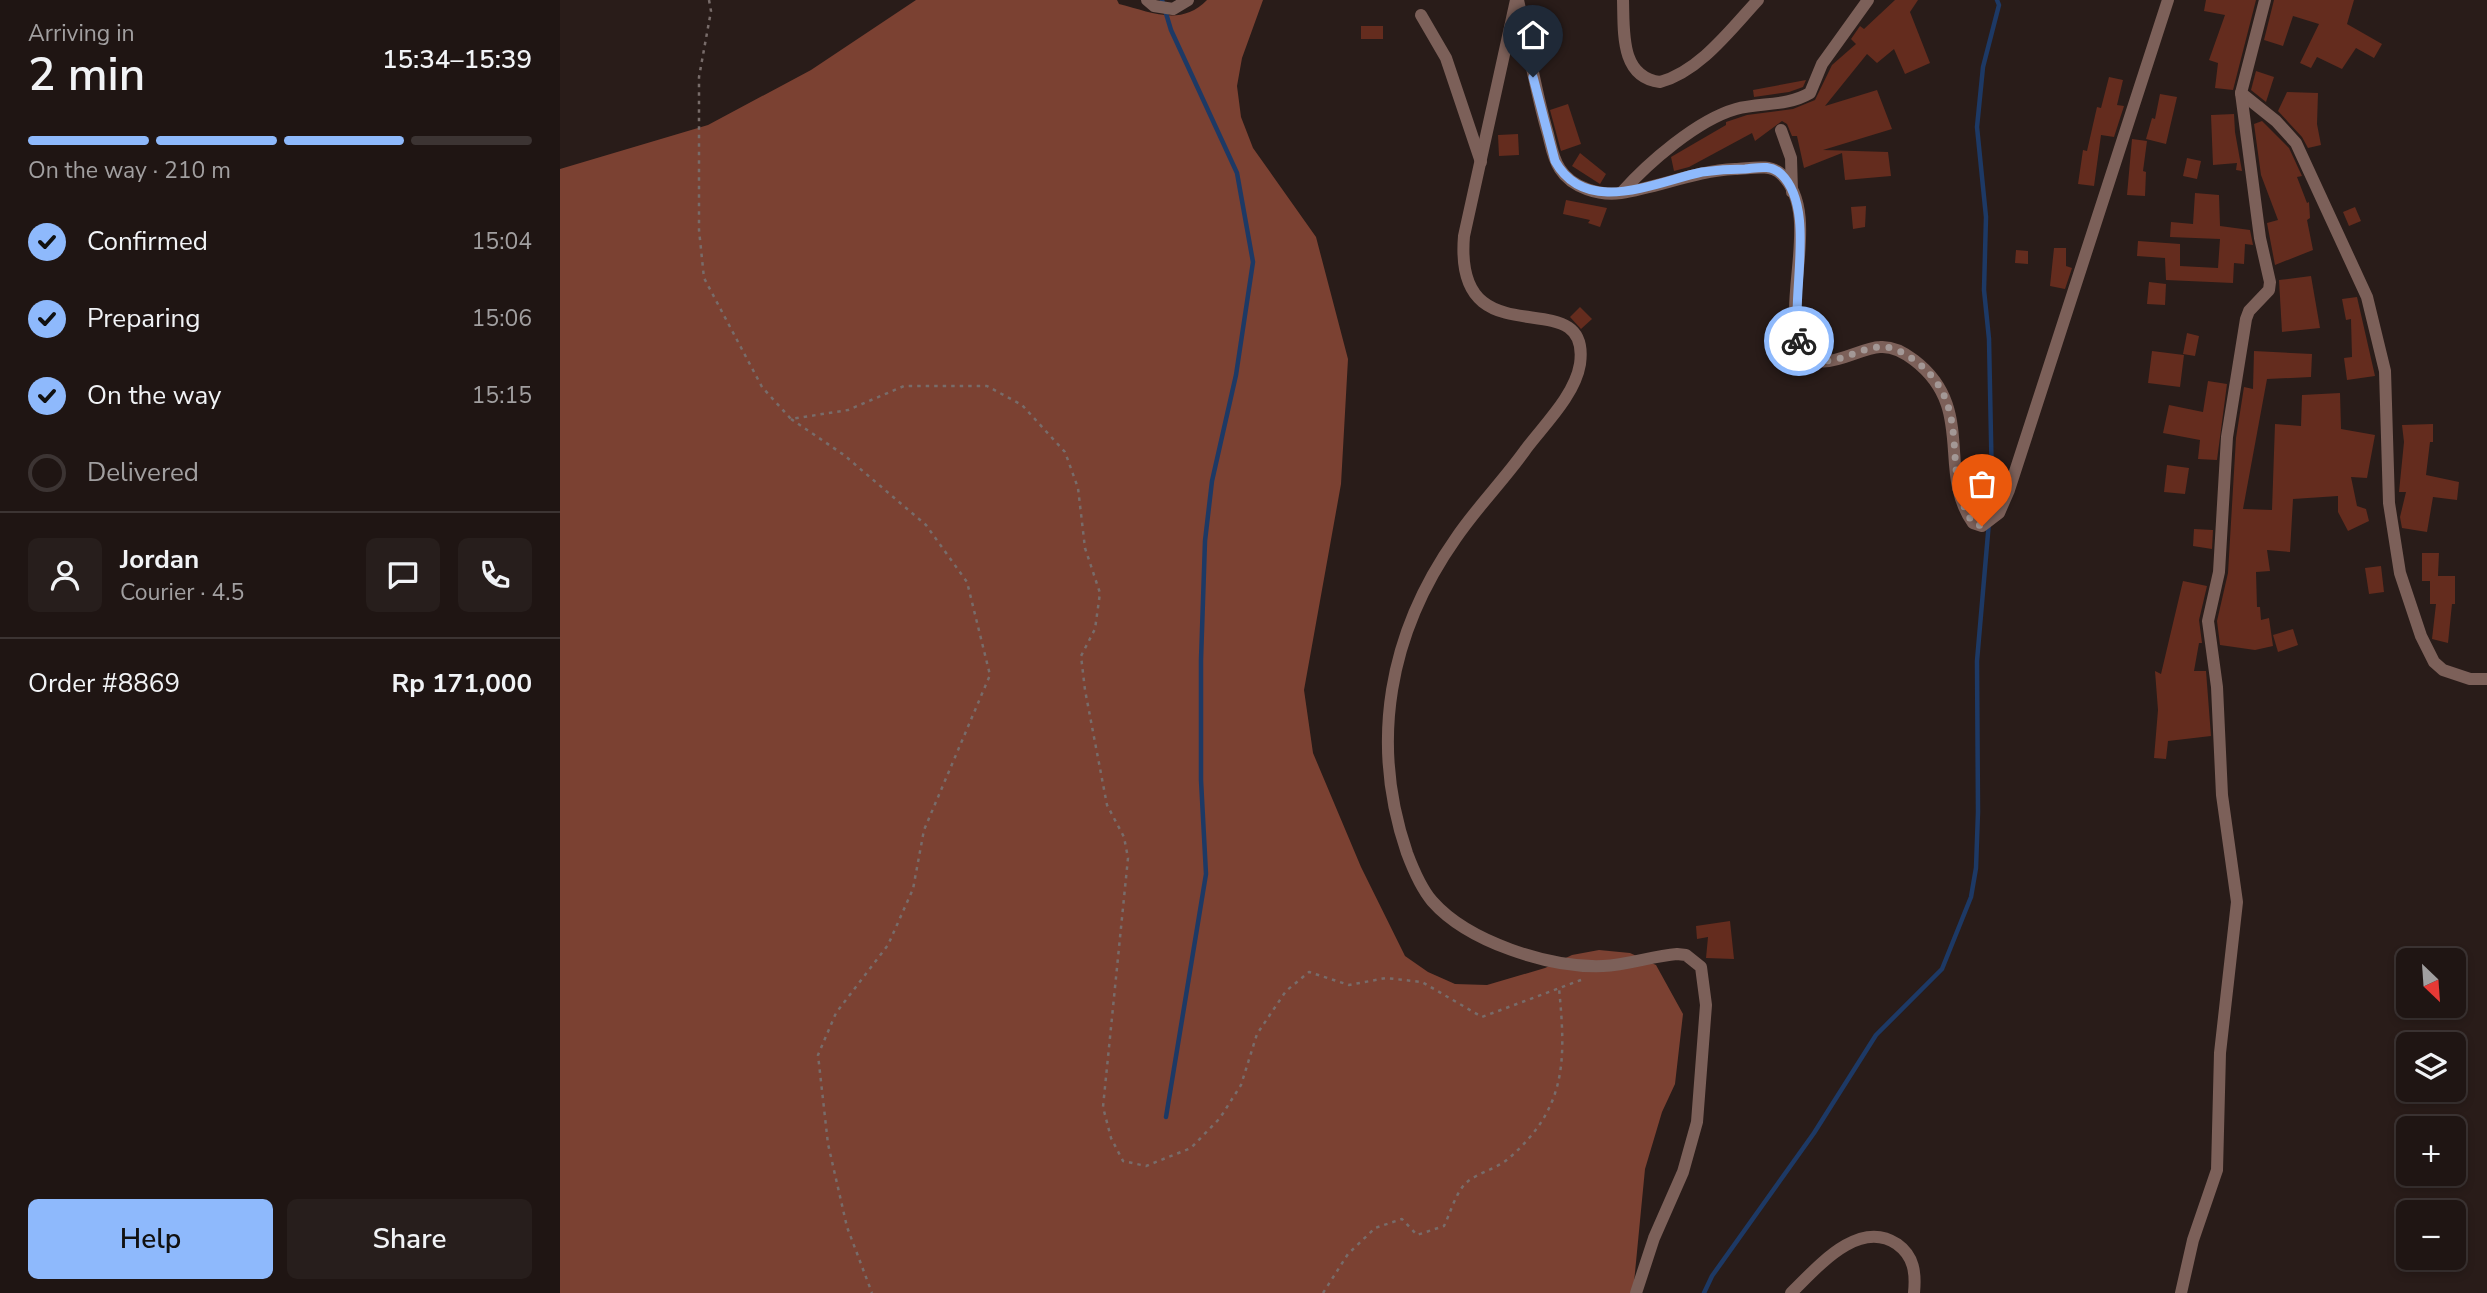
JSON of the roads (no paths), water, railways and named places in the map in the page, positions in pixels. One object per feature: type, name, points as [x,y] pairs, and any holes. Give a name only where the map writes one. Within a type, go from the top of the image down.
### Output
[{"type":"street","points":[[1151,3],[1173,9],[1188,0]]},
{"type":"street","points":[[1517,0],[1464,236],[1463,263],[1468,287],[1481,302],[1491,308],[1546,319],[1570,330],[1578,338],[1581,350],[1579,367],[1573,384],[1538,433],[1455,539],[1407,626],[1392,693],[1389,774],[1399,830],[1419,881],[1430,899],[1467,930],[1521,952],[1583,966],[1616,964],[1677,954],[1686,955],[1700,967],[1706,1005],[1697,1122],[1683,1172],[1654,1238],[1636,1293]]},
{"type":"street","points":[[1517,0],[1536,91],[1555,161],[1561,171],[1583,187],[1597,192],[1621,192],[1703,172],[1766,167],[1780,174],[1792,192]]},
{"type":"street","points":[[1623,0],[1626,51],[1633,67],[1640,76],[1660,82],[1687,69],[1714,46],[1758,0]]},
{"type":"street","points":[[1621,192],[1661,154],[1726,113],[1746,107],[1772,106],[1810,93],[1822,64],[1868,0]]},
{"type":"street","points":[[1781,130],[1791,158],[1792,192],[1799,228],[1796,315],[1803,350],[1815,360],[1826,362],[1878,346],[1888,347],[1910,357],[1926,369],[1940,389],[1951,414],[1959,488],[1964,509],[1973,523],[1982,526],[1998,513],[2009,490],[2168,0]]},
{"type":"street","points":[[2181,1293],[2193,1241],[2217,1170],[2220,1052],[2237,902],[2222,795],[2217,687],[2208,621],[2219,572],[2227,437],[2246,319],[2249,311],[2269,290],[2270,282],[2260,238],[2241,93],[2265,0]]},
{"type":"street","points":[[1421,15],[1446,58],[1481,162]]},
{"type":"street","points":[[2241,93],[2276,121],[2295,143],[2367,297],[2385,371],[2388,474],[2396,549],[2406,597],[2421,636],[2434,662],[2443,670],[2470,679],[2487,678]]},
{"type":"street","points":[[1791,1293],[1840,1248],[1854,1241],[1879,1236],[1899,1245],[1910,1257],[1914,1270],[1914,1293]]},
{"type":"waterway","points":[[1162,0],[1171,30],[1237,173],[1253,262],[1236,375],[1212,481],[1205,541],[1201,780],[1206,874],[1166,1117]]},
{"type":"waterway","points":[[1704,1293],[1712,1276],[1814,1133],[1876,1035],[1942,969],[1971,897],[1976,868],[1978,812],[1977,661],[1992,487],[1989,339],[1984,290],[1986,217],[1977,127],[1983,67],[1999,5],[1997,0]]}]
